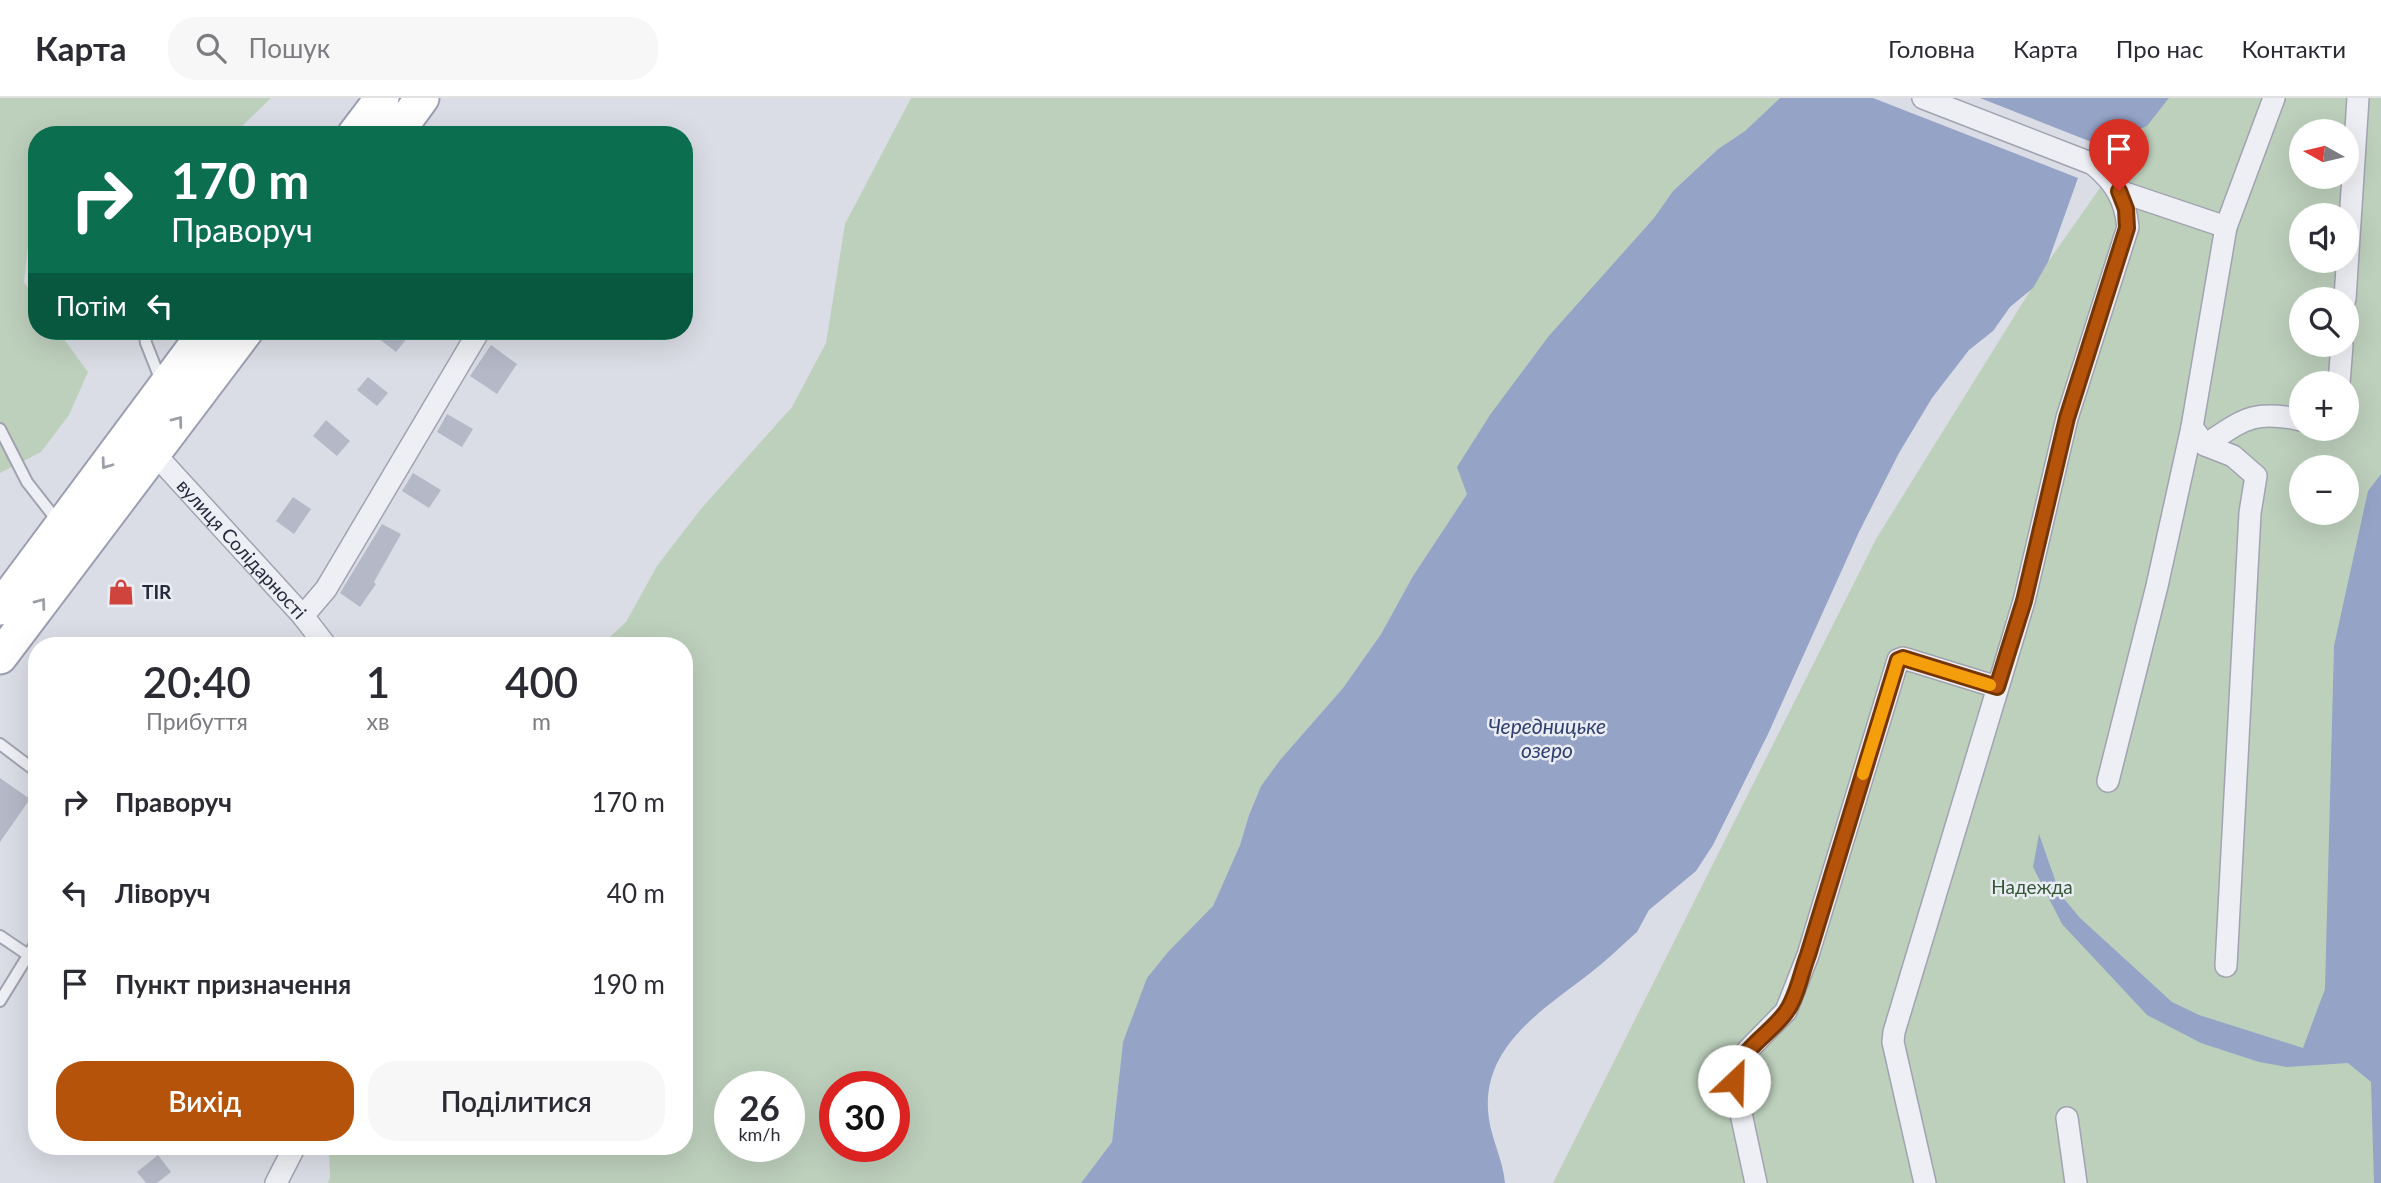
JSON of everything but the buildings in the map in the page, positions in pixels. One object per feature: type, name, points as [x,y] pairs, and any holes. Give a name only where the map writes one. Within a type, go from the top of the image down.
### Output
[{"type":"main road","points":[[361,126],[382,98]]},
{"type":"main road","points":[[402,126],[422,98]]},
{"type":"main road","points":[[0,608],[199,340]]},
{"type":"main road","points":[[0,657],[239,340]]},
{"type":"street","points":[[1923,98],[2093,164],[2108,176],[2119,191],[2126,209],[2127,228],[2067,418],[2024,601],[1894,1032],[1893,1042],[1925,1183]]},
{"type":"street","points":[[2108,781],[2157,586],[2192,427],[2227,227],[2274,98]]},
{"type":"street","points":[[2346,287],[2358,98]]},
{"type":"street","points":[[2119,191],[2227,227]]},
{"type":"street","points":[[303,615],[326,589],[474,340]]},
{"type":"street","points":[[2205,445],[2255,415],[2289,419]]},
{"type":"street","points":[[2192,427],[2205,445],[2233,457],[2256,476],[2250,513],[2226,966]]},
{"type":"street","name":"вулиця Солідарності","points":[[154,453],[303,615],[319,637]]},
{"type":"street","points":[[1756,1183],[1734,1081],[1735,1068],[1746,1052],[1786,1011],[1808,955],[1898,660],[1903,658],[1997,687]]},
{"type":"street","points":[[2067,1118],[2076,1183]]},
{"type":"street","points":[[276,1183],[290,1155]]},
{"type":"lane","points":[[146,340],[163,387]]},
{"type":"lane","points":[[0,429],[27,482],[61,526]]},
{"type":"lane","points":[[0,744],[28,765]]},
{"type":"lane","points":[[0,936],[28,955]]},
{"type":"lane","points":[[0,1001],[28,963]]},
{"type":"green space","points":[[0,98],[271,98],[242,126],[28,126],[28,247],[24,282],[28,288],[28,340],[65,340],[88,372],[69,415],[41,452],[0,473]]},
{"type":"green space","points":[[911,98],[1780,98],[1745,131],[1718,149],[1673,191],[1654,218],[1530,361],[1510,389],[1467,494],[1413,576],[1381,634],[1343,688],[1280,760],[1261,786],[1240,845],[1213,906],[1192,930],[1123,1042],[1112,1142],[1081,1183],[328,1183],[329,1155],[693,1155],[693,637],[610,637],[626,622],[657,566],[700,510],[792,407],[826,343],[845,224]]},
{"type":"green space","name":"Надежда","points":[[2163,98],[2381,98],[2381,1183],[1553,1183],[1876,539],[2048,262]]},
{"type":"water","name":"Чередницьке озеро","points":[[1780,98],[1873,98],[2078,178],[2048,262],[2033,288],[2010,307],[1993,331],[1969,350],[1932,398],[1899,453],[1859,532],[1768,734],[1713,845],[1696,871],[1649,910],[1637,932],[1536,1015],[1506,1048],[1489,1087],[1488,1110],[1505,1183],[1081,1183],[1112,1142],[1123,1042],[1147,978],[1213,906],[1240,845],[1261,786],[1280,760],[1343,688],[1381,634],[1413,576],[1467,494],[1457,467],[1490,415],[1548,337],[1654,218],[1673,191],[1718,149],[1745,131]]},
{"type":"water","points":[[1980,98],[2169,98],[2147,126],[2099,145]]},
{"type":"water","points":[[2381,474],[2381,1183],[2374,1183],[2371,1082],[2348,1063],[2287,1067],[2259,1062],[2201,1043],[2147,1015],[2062,924],[2033,867],[2039,834],[2060,894],[2080,918],[2172,1002],[2199,1015],[2303,1048],[2325,989],[2334,646],[2368,491]]},
{"type":"slow traffic","points":[[1863,774],[1898,660],[1903,658],[1990,685]]},
{"type":"place","name":"TIR","points":[[121,592]]},
{"type":"route","points":[[1734,1081],[1735,1068],[1746,1052],[1786,1011],[1794,993],[1898,660],[1903,658],[1997,687],[2024,601],[2067,418],[2127,228],[2126,209],[2119,191]]}]
